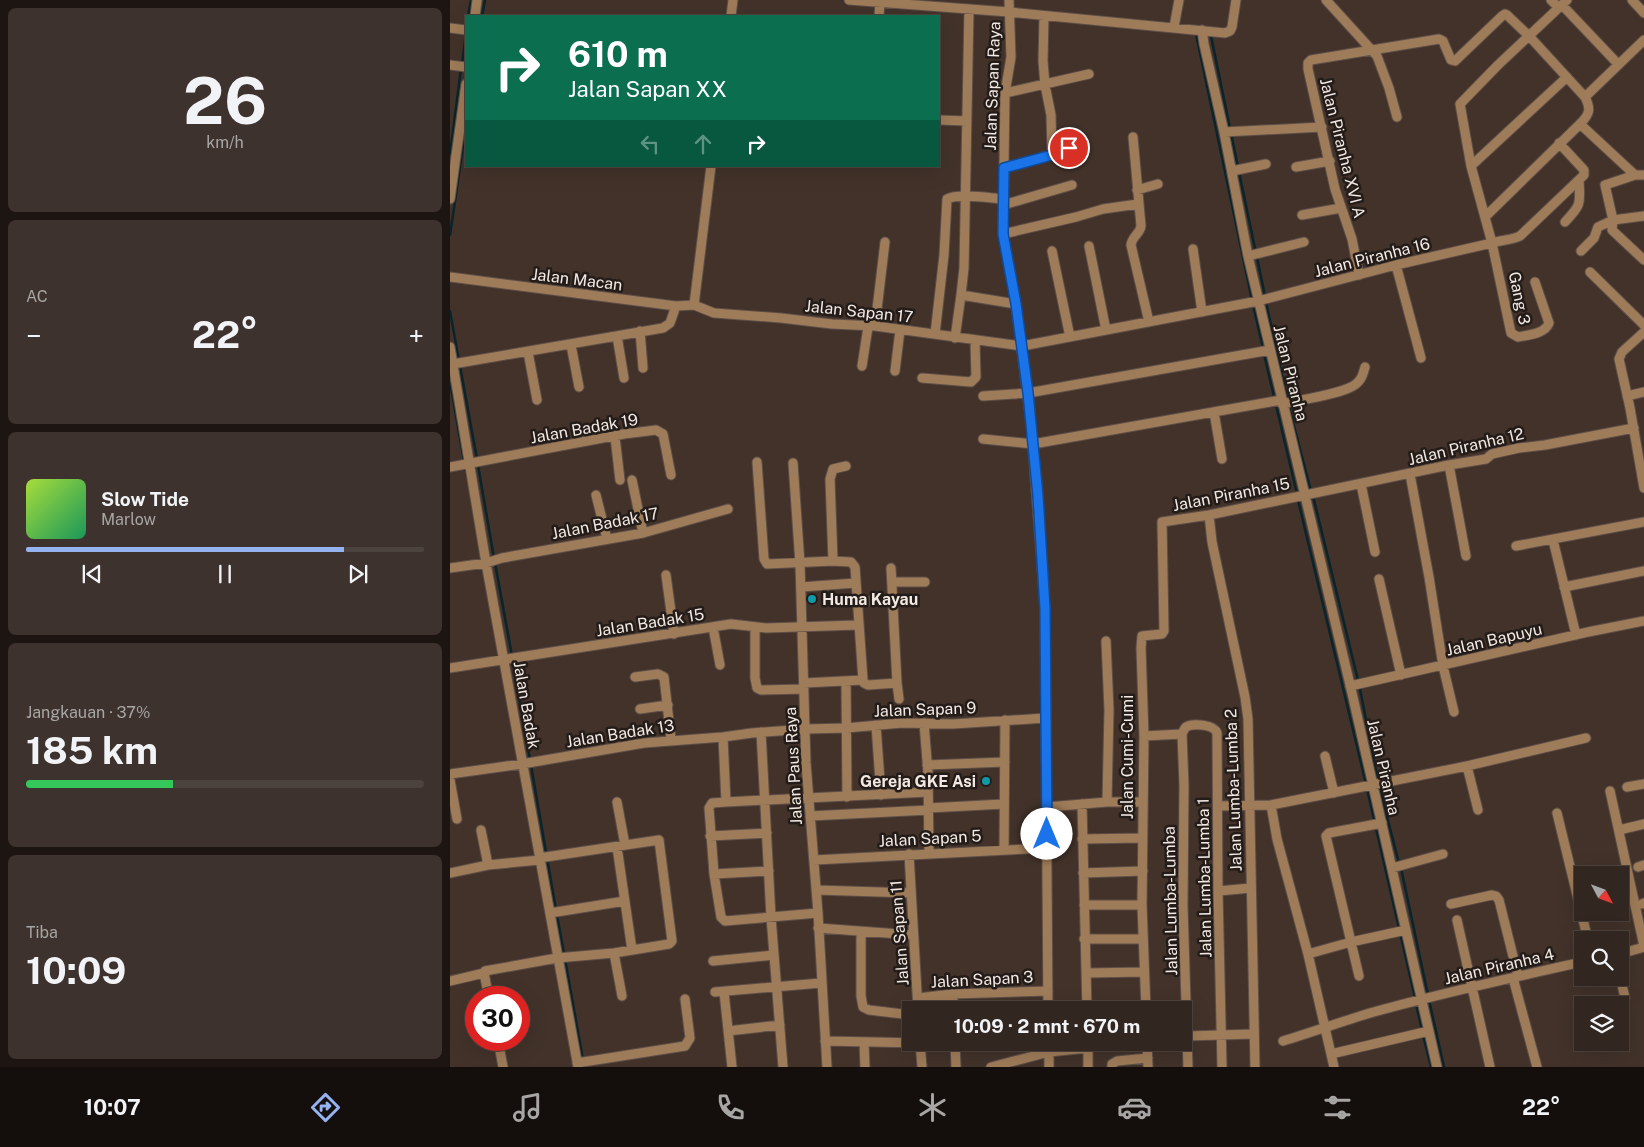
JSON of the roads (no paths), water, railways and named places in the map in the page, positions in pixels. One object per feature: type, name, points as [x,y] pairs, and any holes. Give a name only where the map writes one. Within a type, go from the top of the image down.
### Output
[{"type":"street","points":[[475,15],[477,0]]},
{"type":"street","points":[[731,15],[733,0]]},
{"type":"street","points":[[849,0],[1009,12],[1225,32],[1230,32],[1232,27],[1236,0]]},
{"type":"street","name":"Jalan Sapan Raya","points":[[1009,0],[1011,57],[1005,93],[1003,234],[1016,304],[1028,393],[1045,608],[1048,1001]]},
{"type":"street","points":[[1174,27],[1179,0]]},
{"type":"street","points":[[1326,0],[1377,56],[1397,116]]},
{"type":"street","points":[[1551,0],[1563,4],[1618,64]]},
{"type":"street","points":[[1632,0],[1644,13]]},
{"type":"street","points":[[880,2],[880,15]]},
{"type":"street","points":[[1492,243],[1471,166],[1460,104],[1563,4]]},
{"type":"street","points":[[930,15],[931,6]]},
{"type":"street","points":[[954,338],[964,268],[969,9]]},
{"type":"street","points":[[1372,49],[1439,39],[1443,41],[1450,60],[1455,61],[1505,14],[1529,36],[1585,97],[1590,107],[1589,112],[1580,124],[1485,217]]},
{"type":"street","points":[[1044,16],[1043,61],[1045,85],[1051,115],[1052,155]]},
{"type":"street","points":[[450,28],[465,30]]},
{"type":"street","name":"Jalan Piranha","points":[[1202,30],[1248,256],[1382,823],[1437,1067]]},
{"type":"street","points":[[1585,97],[1644,40]]},
{"type":"street","name":"Jalan Piranha XVI A","points":[[1359,275],[1352,239],[1341,208],[1308,63],[1312,60],[1372,49]]},
{"type":"street","points":[[450,65],[465,67]]},
{"type":"street","points":[[1005,93],[1089,74]]},
{"type":"street","points":[[1471,166],[1566,77]]},
{"type":"street","points":[[450,199],[465,91]]},
{"type":"street","points":[[940,120],[967,121]]},
{"type":"street","points":[[1580,124],[1640,175]]},
{"type":"street","points":[[1224,132],[1322,127]]},
{"type":"street","points":[[1133,136],[1141,229],[1133,238],[1132,245],[1149,322]]},
{"type":"street","points":[[1559,143],[1584,170],[1584,174],[1579,180],[1580,201],[1576,211],[1565,222]]},
{"type":"street","points":[[1004,168],[1052,155],[1069,148]]},
{"type":"street","points":[[1296,167],[1330,161]]},
{"type":"street","points":[[1232,171],[1266,164]]},
{"type":"street","points":[[694,301],[711,167]]},
{"type":"street","points":[[1640,175],[1606,184],[1614,220],[1612,226],[1614,233],[1644,260]]},
{"type":"street","name":"Jalan Piranha 16","points":[[1149,322],[1258,300],[1509,238],[1514,239],[1520,236],[1579,180]]},
{"type":"street","points":[[1137,190],[1158,184]]},
{"type":"street","points":[[935,334],[944,255],[946,203],[950,197],[966,196],[1004,202],[1072,185]]},
{"type":"street","points":[[1003,234],[1076,218],[1103,209],[1138,204]]},
{"type":"street","points":[[1302,215],[1341,208]]},
{"type":"street","points":[[1581,251],[1594,238],[1598,227],[1614,220],[1644,216]]},
{"type":"street","points":[[862,366],[872,327],[885,242]]},
{"type":"street","points":[[1248,256],[1304,242]]},
{"type":"street","name":"Gang 3","points":[[1492,243],[1511,333],[1518,338],[1542,331],[1548,327],[1549,323],[1535,282]]},
{"type":"street","points":[[1089,246],[1106,330]]},
{"type":"street","points":[[1193,249],[1202,312]]},
{"type":"street","points":[[1052,251],[1070,337]]},
{"type":"street","points":[[1396,265],[1421,358]]},
{"type":"street","points":[[1590,272],[1644,326]]},
{"type":"street","name":"Jalan Macan","points":[[450,277],[676,306],[694,301]]},
{"type":"street","points":[[961,295],[1016,304]]},
{"type":"street","name":"Jalan Sapan 17","points":[[694,301],[714,314],[781,318],[872,327],[1022,346],[1149,322]]},
{"type":"street","points":[[453,364],[666,326],[670,323],[676,306]]},
{"type":"street","points":[[895,371],[900,330]]},
{"type":"street","points":[[640,331],[643,368]]},
{"type":"street","points":[[1644,332],[1619,355],[1619,364],[1634,428],[1644,488]]},
{"type":"street","points":[[617,336],[624,378]]},
{"type":"street","points":[[922,378],[971,382],[974,380],[976,377],[975,340]]},
{"type":"street","points":[[572,344],[579,387]]},
{"type":"street","name":"Jalan Badak","points":[[450,347],[453,364],[453,394],[469,464],[577,1065]]},
{"type":"street","points":[[983,396],[1028,393],[1270,350]]},
{"type":"street","points":[[528,352],[538,400]]},
{"type":"street","points":[[983,439],[1033,444],[1282,402],[1355,386],[1362,378],[1365,366]]},
{"type":"street","points":[[1627,396],[1644,392]]},
{"type":"street","points":[[1214,412],[1222,459]]},
{"type":"street","name":"Jalan Piranha 12","points":[[1305,495],[1410,474],[1449,464],[1486,459],[1492,454],[1519,448],[1634,428]]},
{"type":"street","name":"Jalan Badak 19","points":[[450,467],[624,434],[660,431],[663,434],[670,475]]},
{"type":"street","points":[[615,437],[620,480]]},
{"type":"street","points":[[757,462],[765,562],[770,565],[833,561],[851,562],[855,566],[864,684],[897,683]]},
{"type":"street","name":"Jalan Paus Raya","points":[[793,463],[801,587],[806,763],[818,913],[827,1067]]},
{"type":"street","points":[[1449,464],[1466,556]]},
{"type":"street","points":[[833,561],[830,480],[833,469],[846,466]]},
{"type":"street","points":[[1410,474],[1434,603],[1443,666],[1454,712]]},
{"type":"street","points":[[632,480],[643,533]]},
{"type":"street","points":[[1361,484],[1375,552]]},
{"type":"street","points":[[596,494],[607,539]]},
{"type":"street","name":"Jalan Piranha 15","points":[[1162,522],[1209,515],[1305,495]]},
{"type":"street","name":"Jalan Badak 17","points":[[450,568],[486,563],[502,558],[643,533],[728,509]]},
{"type":"street","name":"Jalan Lumba-Lumba 2","points":[[1209,515],[1212,542],[1247,709],[1251,806],[1255,1067]]},
{"type":"street","name":"Jalan Cumi-Cumi","points":[[1146,1001],[1142,905],[1144,736],[1141,648],[1142,636],[1162,634],[1164,630],[1162,522]]},
{"type":"street","points":[[1516,546],[1644,522]]},
{"type":"street","points":[[1553,540],[1576,635]]},
{"type":"street","points":[[891,568],[899,699]]},
{"type":"street","points":[[1564,587],[1644,572]]},
{"type":"street","points":[[666,575],[674,634]]},
{"type":"street","points":[[1378,579],[1401,675]]},
{"type":"street","points":[[892,582],[925,582]]},
{"type":"street","points":[[801,587],[856,583]]},
{"type":"street","points":[[857,602],[893,599]]},
{"type":"street","name":"Jalan Bapuyu","points":[[1350,686],[1644,621]]},
{"type":"street","name":"Jalan Badak 15","points":[[450,668],[731,624],[755,627],[858,624]]},
{"type":"street","points":[[713,627],[720,664]]},
{"type":"street","points":[[755,627],[755,678],[757,688],[761,690],[863,680]]},
{"type":"street","points":[[1106,641],[1109,710],[1108,802]]},
{"type":"street","points":[[635,677],[658,674],[664,677],[671,739]]},
{"type":"street","points":[[846,681],[847,797]]},
{"type":"street","points":[[640,709],[668,705]]},
{"type":"street","name":"Jalan Sapan 9","points":[[806,729],[924,723],[952,724],[1045,718]]},
{"type":"street","points":[[1004,850],[1005,720]]},
{"type":"street","points":[[924,723],[929,809],[929,854]]},
{"type":"street","points":[[876,725],[881,795]]},
{"type":"street","name":"Jalan Lumba-Lumba 1","points":[[1182,734],[1188,726],[1211,726],[1216,729],[1222,1067]]},
{"type":"street","name":"Jalan Badak 13","points":[[450,774],[671,739],[725,737],[806,729]]},
{"type":"street","points":[[761,732],[771,917],[783,1067]]},
{"type":"street","points":[[1144,736],[1182,734]]},
{"type":"street","name":"Jalan Lumba-Lumba","points":[[1182,734],[1187,1001]]},
{"type":"street","points":[[725,737],[726,802]]},
{"type":"street","points":[[1218,806],[1271,806],[1467,766],[1586,738]]},
{"type":"street","points":[[1325,756],[1334,793]]},
{"type":"street","points":[[927,765],[1005,762]]},
{"type":"street","points":[[1467,766],[1478,810]]},
{"type":"street","points":[[450,780],[457,819]]},
{"type":"street","points":[[1627,787],[1644,784]]},
{"type":"street","points":[[818,913],[722,920],[710,836],[710,805],[712,803],[726,802],[928,792]]},
{"type":"street","points":[[1610,792],[1620,830],[1644,947],[1629,951]]},
{"type":"street","points":[[617,802],[625,901],[632,950]]},
{"type":"street","points":[[1047,806],[1142,802]]},
{"type":"street","points":[[810,816],[1004,804]]},
{"type":"street","points":[[1082,804],[1087,1001]]},
{"type":"street","points":[[1271,806],[1277,839],[1308,954],[1334,1067]]},
{"type":"street","points":[[1557,813],[1586,931]]},
{"type":"street","points":[[1359,976],[1326,836],[1329,833],[1382,823]]},
{"type":"street","points":[[1620,830],[1644,824]]},
{"type":"street","points":[[481,830],[488,865]]},
{"type":"street","points":[[710,836],[767,833]]},
{"type":"street","points":[[1082,840],[1142,838]]},
{"type":"street","points":[[450,873],[488,865],[659,840],[672,940],[669,944],[614,953],[558,958],[485,971],[484,973],[450,981]]},
{"type":"street","name":"Jalan Sapan 5","points":[[814,860],[1047,848]]},
{"type":"street","name":"Jalan Sapan 11","points":[[909,854],[918,998]]},
{"type":"street","points":[[1392,868],[1443,854]]},
{"type":"street","points":[[714,874],[769,871]]},
{"type":"street","points":[[1083,873],[1143,871]]},
{"type":"street","points":[[1218,891],[1251,888]]},
{"type":"street","points":[[816,890],[911,893]]},
{"type":"street","points":[[1451,904],[1492,895],[1496,896],[1501,908],[1515,977],[1537,1067]]},
{"type":"street","points":[[550,913],[625,901]]},
{"type":"street","points":[[1084,905],[1142,905]]},
{"type":"street","points":[[1457,920],[1490,1067]]},
{"type":"street","points":[[818,928],[913,935]]},
{"type":"street","points":[[1308,954],[1326,948],[1406,930]]},
{"type":"street","points":[[861,932],[861,996],[863,1007],[869,1010],[902,1013]]},
{"type":"street","points":[[1084,939],[1143,939]]},
{"type":"street","points":[[614,953],[622,996]]},
{"type":"street","points":[[713,961],[774,955]]},
{"type":"street","name":"Jalan Piranha 4","points":[[1283,1041],[1325,1026],[1422,999],[1574,964]]},
{"type":"street","points":[[1086,972],[1144,972]]},
{"type":"street","points":[[484,973],[487,986]]},
{"type":"street","points":[[732,1067],[728,1031],[719,992],[822,983]]},
{"type":"street","name":"Jalan Sapan 3","points":[[918,998],[953,994],[1048,991]]},
{"type":"street","points":[[953,994],[953,1001]]},
{"type":"street","points":[[577,1065],[685,1046],[690,1038],[684,998]]},
{"type":"street","points":[[728,1031],[780,1025]]},
{"type":"street","points":[[1332,1054],[1429,1030]]},
{"type":"street","points":[[1192,1036],[1254,1034]]},
{"type":"street","points":[[825,1041],[902,1043]]},
{"type":"street","points":[[864,1043],[865,1067]]},
{"type":"street","points":[[500,1051],[503,1067]]},
{"type":"street","points":[[921,1051],[922,1067]]},
{"type":"street","points":[[955,1051],[956,1067]]},
{"type":"street","points":[[990,1067],[1011,1064],[1040,1051]]},
{"type":"street","points":[[1049,1051],[1049,1067]]},
{"type":"street","points":[[1088,1051],[1088,1067]]},
{"type":"street","name":"Jalan Lumba-Lumba","points":[[1188,1051],[1188,1067]]},
{"type":"street","points":[[1112,1067],[1112,1064],[1117,1061],[1148,1062]]},
{"type":"waterway","points":[[468,15],[471,0]]},
{"type":"waterway","points":[[482,15],[485,0]]},
{"type":"waterway","points":[[1196,34],[1252,300]]},
{"type":"waterway","points":[[1211,36],[1238,167]]},
{"type":"waterway","points":[[462,64],[465,41]]},
{"type":"waterway","points":[[450,154],[461,69]]},
{"type":"waterway","points":[[450,235],[465,133]]},
{"type":"waterway","points":[[1239,172],[1265,296]]},
{"type":"waterway","points":[[1266,302],[1288,403],[1311,491]]},
{"type":"waterway","points":[[1253,305],[1263,348]]},
{"type":"waterway","points":[[450,311],[459,361]]},
{"type":"waterway","points":[[1264,354],[1297,494]]},
{"type":"waterway","points":[[460,366],[477,459]]},
{"type":"waterway","points":[[450,382],[464,461]]},
{"type":"waterway","points":[[478,465],[494,558]]},
{"type":"waterway","points":[[465,467],[468,479]]},
{"type":"waterway","points":[[1313,496],[1359,684],[1378,781]]},
{"type":"waterway","points":[[1298,500],[1366,784]]},
{"type":"waterway","points":[[495,563],[512,656]]},
{"type":"waterway","points":[[513,662],[530,760]]},
{"type":"waterway","points":[[531,765],[556,910]]},
{"type":"waterway","points":[[1379,786],[1399,863]]},
{"type":"waterway","points":[[1367,789],[1415,998]]},
{"type":"waterway","points":[[1401,868],[1428,995]]},
{"type":"waterway","points":[[557,915],[564,954]]},
{"type":"waterway","points":[[565,959],[583,1060]]},
{"type":"waterway","points":[[1429,1000],[1444,1067]]},
{"type":"waterway","points":[[1416,1004],[1422,1030]]},
{"type":"waterway","points":[[1423,1035],[1431,1067]]},
{"type":"place","name":"Huma Kayau","points":[[812,599]]},
{"type":"place","name":"Gereja GKE Asi","points":[[986,781]]}]
